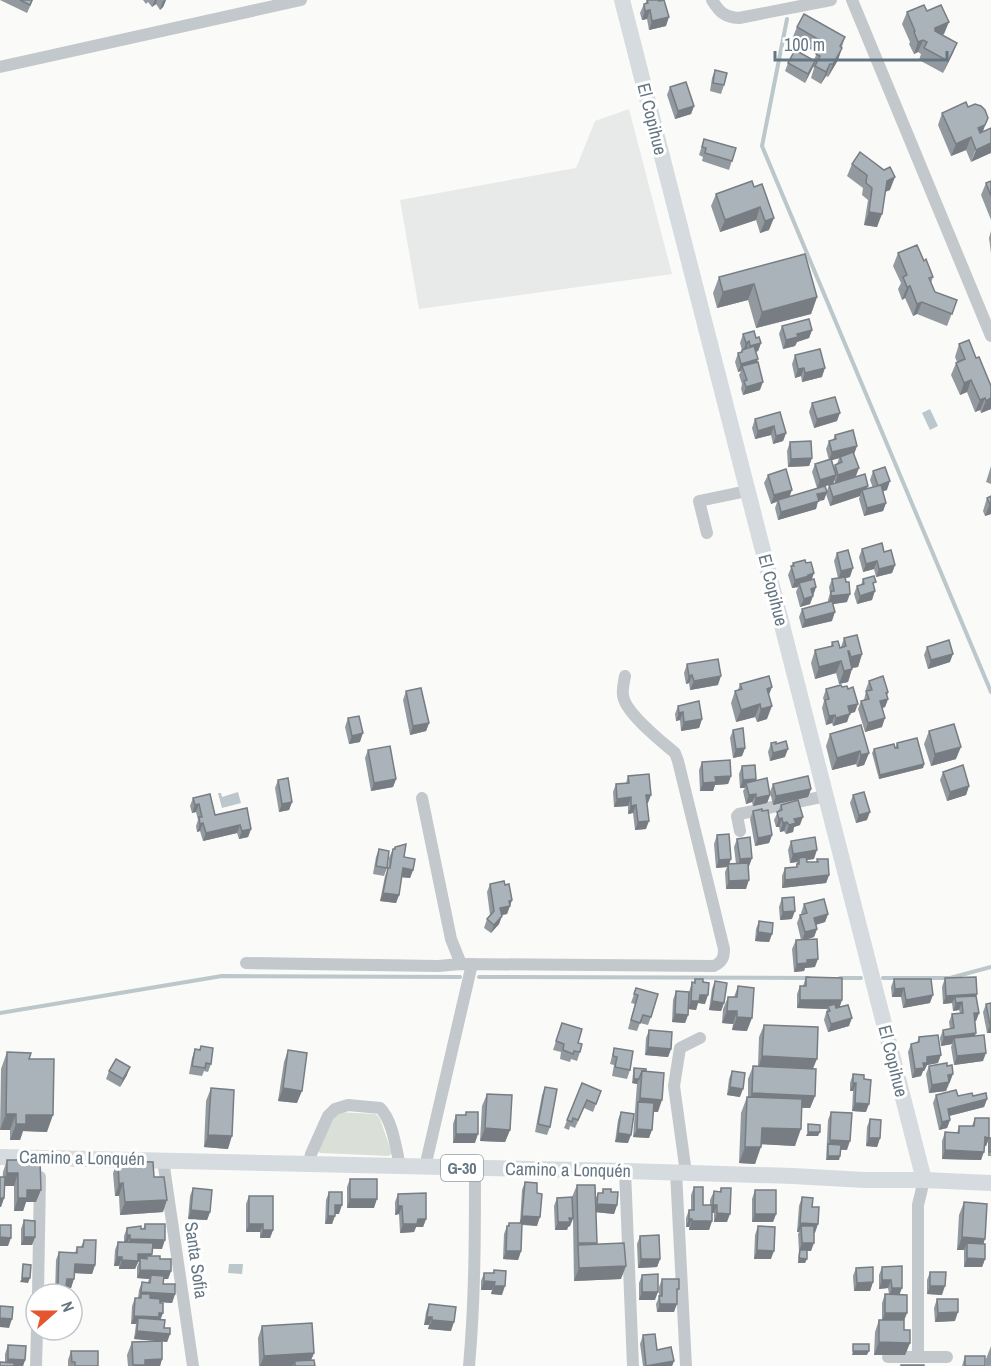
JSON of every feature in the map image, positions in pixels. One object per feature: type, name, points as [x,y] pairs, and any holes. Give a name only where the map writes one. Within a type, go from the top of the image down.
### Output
[{"type":"main road","name":"El Copihue","points":[[622,0],[924,1180]]},
{"type":"main road","name":"Camino a Lonquén","points":[[0,1157],[625,1171],[991,1183]]},
{"type":"street","points":[[0,67],[301,0]]},
{"type":"street","points":[[712,0],[725,15],[740,18],[831,0]]},
{"type":"street","points":[[852,0],[991,336]]},
{"type":"street","points":[[707,533],[699,501],[747,491]]},
{"type":"street","points":[[246,963],[438,966],[467,964],[714,966],[720,964],[724,957],[724,949],[678,761],[675,753],[634,716],[627,705],[623,698],[625,676]]},
{"type":"street","points":[[740,831],[737,816],[739,814],[826,796]]},
{"type":"street","points":[[422,798],[451,939],[467,964],[425,1167]]},
{"type":"street","points":[[686,1366],[681,1173],[674,1086],[680,1048],[700,1038]]},
{"type":"street","points":[[309,1164],[311,1154],[328,1116],[335,1109],[348,1105],[380,1108],[383,1111],[389,1120],[400,1166]]},
{"type":"street","points":[[38,1282],[40,1158]]},
{"type":"street","name":"Santa Sofia","points":[[164,1160],[192,1366]]},
{"type":"street","points":[[469,1366],[475,1266],[476,1168]]},
{"type":"street","points":[[625,1171],[633,1366]]},
{"type":"street","points":[[918,1357],[918,1206],[924,1180]]},
{"type":"street","points":[[36,1366],[37,1342]]},
{"type":"street","points":[[888,1358],[947,1357]]},
{"type":"shaded area","points":[[629,109],[672,274],[419,309],[400,200],[576,168],[595,121]]},
{"type":"shaded area","points":[[930,409],[938,426],[930,430],[922,413]]},
{"type":"shaded area","points":[[238,792],[241,803],[222,808],[218,793],[221,793],[222,797]]},
{"type":"shaded area","points":[[337,1112],[375,1114],[379,1117],[392,1153],[389,1156],[320,1153],[317,1150]]},
{"type":"shaded area","points":[[229,1264],[243,1264],[242,1274],[228,1273]]},
{"type":"building","points":[[20,0],[32,0],[30,5]]},
{"type":"building","points":[[647,0],[664,0],[669,17],[652,21],[650,10],[645,11],[644,4],[648,3]]},
{"type":"building","points":[[924,5],[927,11],[941,5],[949,22],[935,28],[935,31],[957,43],[948,61],[924,48],[927,42],[923,40],[918,42],[907,12]]},
{"type":"building","points":[[804,14],[845,37],[840,46],[842,48],[826,72],[815,66],[820,56],[816,54],[823,42],[797,27]]},
{"type":"building","points":[[795,50],[815,61],[808,74],[788,63]]},
{"type":"building","points":[[715,70],[727,73],[724,85],[713,83]]},
{"type":"building","points":[[686,82],[694,106],[678,111],[670,87]]},
{"type":"building","points":[[966,102],[968,107],[975,104],[985,110],[988,118],[985,125],[978,128],[980,133],[991,128],[991,143],[976,150],[971,137],[956,144],[942,113]]},
{"type":"building","points":[[704,139],[736,148],[732,161],[705,153],[706,148],[702,147]]},
{"type":"building","points":[[860,152],[884,170],[890,167],[895,177],[887,181],[882,214],[869,212],[872,188],[866,183],[867,175],[852,164]]},
{"type":"building","points":[[752,181],[754,187],[762,184],[774,218],[765,221],[760,207],[725,220],[716,194]]},
{"type":"building","points":[[991,181],[991,196],[986,183]]},
{"type":"building","points":[[917,245],[933,277],[929,278],[935,292],[957,300],[952,314],[922,302],[917,304],[910,286],[907,287],[903,277],[907,275],[898,253]]},
{"type":"building","points":[[805,254],[817,297],[762,312],[754,284],[723,292],[719,277]]},
{"type":"building","points":[[809,319],[812,330],[786,340],[782,326]]},
{"type":"building","points":[[754,331],[761,343],[750,346],[749,341],[746,343],[743,334]]},
{"type":"building","points":[[969,340],[991,386],[991,398],[986,401],[985,398],[980,400],[971,380],[964,383],[956,363],[965,359],[959,344]]},
{"type":"building","points":[[754,346],[758,359],[741,364],[738,353]]},
{"type":"building","points":[[820,349],[825,368],[805,373],[804,368],[798,369],[795,355]]},
{"type":"building","points":[[758,362],[763,382],[746,387],[744,381],[747,380],[742,366]]},
{"type":"building","points":[[835,397],[840,413],[817,419],[812,403]]},
{"type":"building","points":[[780,412],[786,433],[776,436],[774,426],[758,431],[755,419]]},
{"type":"building","points":[[853,430],[857,446],[832,452],[829,441],[836,439],[835,435]]},
{"type":"building","points":[[811,441],[812,458],[791,459],[790,442]]},
{"type":"building","points":[[853,452],[859,468],[838,475],[835,465],[842,462],[840,457]]},
{"type":"building","points":[[831,459],[836,475],[820,480],[815,464]]},
{"type":"building","points":[[885,467],[890,481],[878,486],[873,471]]},
{"type":"building","points":[[786,469],[792,490],[774,495],[768,475]]},
{"type":"building","points":[[865,474],[868,486],[833,497],[829,485]]},
{"type":"building","points":[[881,485],[886,503],[867,508],[862,490]]},
{"type":"building","points":[[825,486],[827,492],[817,494],[819,501],[781,512],[778,500]]},
{"type":"building","points":[[882,543],[884,552],[891,550],[895,565],[879,569],[877,561],[866,564],[862,549]]},
{"type":"building","points":[[848,550],[853,568],[841,571],[837,553]]},
{"type":"building","points":[[805,560],[806,563],[811,562],[814,573],[795,580],[791,566],[794,566],[793,563]]},
{"type":"building","points":[[874,576],[875,591],[860,596],[857,586],[864,584],[863,579]]},
{"type":"building","points":[[845,577],[846,582],[849,582],[850,594],[831,596],[831,591],[834,591],[832,579]]},
{"type":"building","points":[[814,579],[816,587],[811,589],[813,596],[804,599],[799,583]]},
{"type":"building","points":[[832,601],[835,612],[805,620],[802,609]]},
{"type":"building","points":[[857,635],[862,654],[851,657],[848,651],[852,669],[844,671],[841,661],[819,667],[815,650],[833,646],[832,642],[838,641],[840,648],[846,646],[844,638]]},
{"type":"building","points":[[949,640],[953,654],[931,660],[927,647]]},
{"type":"building","points":[[718,659],[721,676],[694,681],[692,675],[689,676],[687,664]]},
{"type":"building","points":[[769,676],[772,687],[767,689],[772,706],[761,709],[760,704],[741,710],[735,691],[742,689],[740,684]]},
{"type":"building","points":[[883,676],[888,692],[886,693],[888,699],[880,701],[885,718],[868,723],[861,701],[869,699],[866,691],[872,690],[869,681]]},
{"type":"building","points":[[841,685],[842,687],[847,686],[848,689],[853,687],[858,704],[848,706],[850,714],[836,718],[835,715],[829,716],[825,700],[829,699],[826,689]]},
{"type":"building","points":[[421,688],[429,723],[413,726],[406,691]]},
{"type":"building","points":[[699,701],[702,719],[684,722],[683,712],[679,713],[678,706]]},
{"type":"building","points":[[359,716],[363,733],[352,736],[348,718]]},
{"type":"building","points":[[954,724],[961,747],[935,754],[929,731]]},
{"type":"building","points":[[861,725],[869,753],[861,755],[860,751],[837,758],[830,734]]},
{"type":"building","points":[[743,728],[745,748],[736,749],[733,730]]},
{"type":"building","points":[[917,738],[924,764],[880,775],[874,749],[894,744],[895,748],[898,748],[897,743]]},
{"type":"building","points":[[786,741],[788,749],[773,753],[771,743]]},
{"type":"building","points":[[390,746],[396,779],[374,783],[368,750]]},
{"type":"building","points":[[730,760],[731,776],[715,777],[716,782],[703,783],[702,762]]},
{"type":"building","points":[[755,765],[756,779],[743,780],[742,766]]},
{"type":"building","points":[[963,765],[969,786],[950,792],[943,772]]},
{"type":"building","points":[[649,774],[651,795],[646,795],[649,821],[638,822],[636,805],[631,806],[631,797],[617,799],[616,784],[629,783],[628,776]]},
{"type":"building","points":[[808,776],[811,789],[776,796],[773,784]]},
{"type":"building","points":[[288,778],[292,802],[282,804],[278,780]]},
{"type":"building","points":[[767,778],[770,795],[756,798],[756,794],[749,795],[746,783]]},
{"type":"building","points":[[864,792],[870,812],[859,815],[853,795]]},
{"type":"building","points":[[210,794],[215,815],[247,808],[251,829],[242,831],[240,825],[206,833],[203,823],[200,824],[199,817],[202,817],[199,804],[195,805],[193,798]]},
{"type":"building","points":[[798,800],[803,817],[794,819],[796,823],[789,825],[787,822],[783,823],[777,812],[782,810],[781,805]]},
{"type":"building","points":[[762,809],[762,811],[768,810],[772,835],[758,838],[753,811]]},
{"type":"building","points":[[729,834],[731,859],[719,860],[717,835]]},
{"type":"building","points":[[750,837],[752,858],[740,859],[737,839]]},
{"type":"building","points":[[815,837],[817,850],[793,854],[791,841]]},
{"type":"building","points":[[406,844],[404,857],[415,859],[413,870],[403,868],[399,895],[383,893],[393,849]]},
{"type":"building","points":[[379,849],[389,851],[387,868],[376,866]]},
{"type":"building","points":[[806,857],[807,862],[828,859],[829,875],[785,880],[785,868],[797,867],[799,858]]},
{"type":"building","points":[[748,863],[749,880],[729,881],[728,864]]},
{"type":"building","points":[[504,881],[505,885],[509,884],[512,900],[509,901],[510,906],[500,908],[502,916],[494,925],[487,919],[494,911],[490,884]]},
{"type":"building","points":[[794,897],[795,911],[783,912],[782,898]]},
{"type":"building","points":[[824,899],[828,914],[814,918],[817,929],[805,932],[800,915],[807,913],[804,904]]},
{"type":"building","points":[[759,921],[773,923],[772,934],[758,932]]},
{"type":"building","points":[[817,939],[818,959],[797,964],[796,940]]},
{"type":"building","points":[[806,977],[842,978],[842,1000],[800,1000],[800,986],[806,986]]},
{"type":"building","points":[[976,977],[977,994],[946,996],[945,978]]},
{"type":"building","points":[[695,979],[703,979],[703,982],[709,983],[708,995],[700,995],[699,1001],[691,1001],[692,982],[695,983]]},
{"type":"building","points":[[894,979],[931,979],[933,995],[906,1000],[904,988],[895,989]]},
{"type":"building","points":[[715,981],[727,983],[724,1003],[712,1001]]},
{"type":"building","points":[[738,986],[754,988],[752,1018],[737,1017],[737,1011],[727,1011],[728,997],[737,997]]},
{"type":"building","points":[[636,988],[658,994],[651,1017],[643,1015],[640,1023],[631,1020],[638,995],[634,994]]},
{"type":"building","points":[[676,991],[689,992],[688,1015],[675,1014]]},
{"type":"building","points":[[976,996],[979,1013],[974,1013],[976,1033],[944,1037],[943,1030],[954,1028],[952,1014],[963,1013],[962,1002],[956,1003],[955,997]]},
{"type":"building","points":[[991,1003],[991,1025],[990,1025],[986,1004]]},
{"type":"building","points":[[835,1004],[836,1008],[848,1005],[852,1018],[831,1024],[827,1012],[830,1011],[828,1006]]},
{"type":"building","points":[[562,1023],[582,1029],[578,1043],[582,1044],[580,1052],[574,1051],[573,1054],[563,1050],[564,1044],[556,1041]]},
{"type":"building","points":[[764,1025],[818,1027],[817,1059],[762,1056]]},
{"type":"building","points":[[649,1030],[672,1032],[671,1049],[648,1047]]},
{"type":"building","points":[[938,1035],[941,1055],[927,1057],[927,1063],[923,1063],[924,1068],[915,1069],[911,1044],[919,1042],[919,1037]]},
{"type":"building","points":[[984,1035],[986,1053],[957,1056],[954,1038]]},
{"type":"building","points":[[201,1046],[213,1048],[211,1064],[206,1063],[205,1068],[192,1066],[195,1049],[200,1050]]},
{"type":"building","points":[[614,1048],[633,1051],[630,1070],[615,1067],[617,1057],[613,1056]]},
{"type":"building","points":[[288,1050],[307,1053],[302,1091],[283,1088]]},
{"type":"building","points":[[7,1052],[31,1053],[29,1059],[54,1059],[53,1115],[26,1115],[26,1124],[16,1124],[16,1114],[6,1114]]},
{"type":"building","points":[[116,1059],[130,1067],[123,1079],[109,1071]]},
{"type":"building","points":[[947,1063],[947,1066],[952,1065],[953,1074],[948,1075],[949,1082],[932,1085],[929,1066]]},
{"type":"building","points":[[753,1066],[816,1069],[815,1096],[752,1093]]},
{"type":"building","points":[[634,1068],[646,1069],[646,1071],[642,1071],[639,1079],[634,1079]]},
{"type":"building","points":[[642,1071],[664,1073],[662,1100],[640,1098]]},
{"type":"building","points":[[732,1071],[745,1073],[743,1089],[730,1087]]},
{"type":"building","points":[[853,1074],[864,1075],[864,1079],[871,1080],[869,1104],[855,1103],[856,1083],[853,1083]]},
{"type":"building","points":[[582,1083],[601,1091],[596,1104],[587,1100],[578,1120],[573,1118],[572,1122],[567,1120]]},
{"type":"building","points":[[545,1087],[557,1089],[550,1127],[538,1124]]},
{"type":"building","points":[[211,1088],[234,1090],[232,1136],[208,1135]]},
{"type":"building","points":[[956,1090],[958,1096],[986,1093],[987,1099],[948,1109],[950,1120],[942,1122],[936,1095]]},
{"type":"building","points":[[487,1094],[512,1095],[510,1130],[485,1128]]},
{"type":"building","points":[[747,1097],[802,1099],[801,1129],[762,1128],[761,1147],[745,1147]]},
{"type":"building","points":[[638,1102],[654,1103],[652,1130],[637,1129]]},
{"type":"building","points":[[466,1112],[478,1112],[478,1134],[456,1134],[456,1115],[466,1115]]},
{"type":"building","points":[[621,1112],[634,1114],[631,1135],[618,1133]]},
{"type":"building","points":[[831,1112],[852,1113],[850,1141],[830,1140]]},
{"type":"building","points":[[975,1118],[989,1118],[989,1138],[985,1137],[984,1152],[945,1150],[945,1132],[959,1133],[959,1126],[974,1126]]},
{"type":"building","points":[[870,1119],[881,1120],[880,1138],[869,1138]]},
{"type":"building","points":[[808,1124],[820,1125],[820,1132],[808,1132]]},
{"type":"building","points":[[989,1138],[991,1138],[991,1152],[989,1152]]},
{"type":"building","points":[[828,1144],[841,1145],[840,1156],[828,1156]]},
{"type":"building","points":[[7,1160],[40,1160],[41,1190],[27,1190],[27,1198],[18,1198],[18,1173],[7,1173]]},
{"type":"building","points":[[118,1161],[153,1162],[154,1177],[164,1177],[167,1200],[125,1202],[123,1183],[119,1184]]},
{"type":"building","points":[[0,1177],[5,1177],[4,1198],[0,1198]]},
{"type":"building","points":[[350,1179],[377,1179],[377,1199],[350,1199]]},
{"type":"building","points":[[525,1182],[537,1183],[537,1193],[542,1194],[540,1217],[522,1216]]},
{"type":"building","points":[[577,1185],[595,1185],[597,1243],[578,1243]]},
{"type":"building","points":[[694,1187],[703,1187],[703,1205],[712,1205],[712,1221],[689,1219],[689,1210],[694,1210]]},
{"type":"building","points":[[193,1188],[212,1190],[210,1212],[191,1210]]},
{"type":"building","points":[[721,1188],[731,1188],[730,1214],[717,1213],[717,1205],[713,1205],[714,1191],[721,1192]]},
{"type":"building","points":[[603,1189],[618,1192],[617,1205],[597,1204],[598,1193],[603,1193]]},
{"type":"building","points":[[755,1190],[776,1190],[776,1214],[755,1214]]},
{"type":"building","points":[[329,1192],[342,1192],[342,1205],[335,1205],[335,1216],[328,1216]]},
{"type":"building","points":[[426,1193],[426,1219],[418,1219],[417,1224],[403,1224],[402,1206],[398,1206],[398,1194]]},
{"type":"building","points":[[249,1196],[273,1196],[273,1230],[263,1230],[263,1224],[249,1224]]},
{"type":"building","points":[[572,1197],[573,1218],[569,1218],[570,1222],[558,1222],[557,1198]]},
{"type":"building","points":[[802,1197],[813,1198],[812,1207],[819,1207],[818,1224],[800,1223]]},
{"type":"building","points":[[964,1202],[987,1204],[985,1239],[962,1237]]},
{"type":"building","points":[[24,1220],[35,1221],[35,1237],[24,1237]]},
{"type":"building","points":[[509,1223],[522,1223],[521,1251],[506,1251]]},
{"type":"building","points":[[145,1224],[165,1224],[165,1240],[130,1239],[130,1235],[127,1235],[127,1228],[141,1226],[141,1229],[145,1229]]},
{"type":"building","points":[[0,1225],[11,1225],[11,1238],[0,1237]]},
{"type":"building","points":[[758,1226],[775,1227],[774,1251],[757,1250]]},
{"type":"building","points":[[801,1226],[814,1226],[814,1243],[802,1243]]},
{"type":"building","points":[[659,1235],[660,1259],[641,1259],[640,1236]]},
{"type":"building","points":[[84,1240],[96,1240],[95,1265],[75,1264],[74,1279],[58,1282],[59,1252],[77,1253],[77,1247],[83,1247]]},
{"type":"building","points":[[118,1242],[153,1243],[152,1254],[138,1254],[138,1261],[122,1260],[122,1257],[117,1257]]},
{"type":"building","points":[[624,1243],[626,1266],[579,1268],[578,1245]]},
{"type":"building","points":[[967,1243],[985,1244],[985,1259],[967,1258]]},
{"type":"building","points":[[800,1250],[807,1250],[807,1259],[799,1258]]},
{"type":"building","points":[[147,1256],[171,1259],[171,1271],[140,1270],[140,1258],[147,1259]]},
{"type":"building","points":[[23,1264],[31,1265],[30,1278],[22,1278]]},
{"type":"building","points":[[902,1266],[902,1288],[892,1288],[891,1280],[882,1280],[882,1267]]},
{"type":"building","points":[[873,1267],[873,1282],[857,1283],[856,1268]]},
{"type":"building","points":[[494,1270],[506,1271],[505,1286],[494,1286],[495,1282],[484,1281],[484,1273],[494,1273]]},
{"type":"building","points":[[930,1272],[946,1272],[945,1286],[930,1286]]},
{"type":"building","points":[[658,1274],[658,1292],[642,1292],[642,1275]]},
{"type":"building","points":[[151,1275],[164,1276],[163,1284],[175,1284],[175,1294],[141,1292],[142,1282],[150,1283]]},
{"type":"building","points":[[662,1279],[679,1279],[677,1304],[660,1304]]},
{"type":"building","points":[[141,1294],[150,1294],[150,1298],[160,1299],[160,1303],[163,1303],[163,1313],[159,1313],[159,1317],[134,1316],[135,1298],[141,1298]]},
{"type":"building","points":[[885,1294],[907,1295],[907,1313],[885,1313]]},
{"type":"building","points":[[937,1299],[958,1299],[958,1312],[938,1313]]},
{"type":"building","points":[[429,1304],[456,1307],[454,1322],[432,1320],[432,1317],[427,1317]]},
{"type":"building","points":[[0,1306],[13,1307],[12,1319],[0,1318]]},
{"type":"building","points":[[138,1318],[165,1320],[164,1328],[170,1328],[170,1334],[137,1331]]},
{"type":"building","points":[[879,1320],[904,1320],[904,1330],[910,1330],[910,1343],[879,1342]]},
{"type":"building","points":[[312,1323],[314,1353],[264,1356],[262,1326]]},
{"type":"building","points":[[655,1334],[657,1350],[671,1347],[674,1361],[646,1366],[643,1335]]},
{"type":"building","points":[[162,1341],[162,1359],[145,1360],[145,1365],[133,1365],[132,1342]]},
{"type":"building","points":[[853,1344],[869,1344],[869,1351],[853,1351]]},
{"type":"building","points":[[8,1345],[26,1346],[25,1360],[8,1359]]},
{"type":"building","points":[[71,1351],[98,1351],[98,1366],[75,1366],[75,1362],[72,1362]]},
{"type":"building","points":[[965,1356],[985,1356],[985,1366],[965,1366]]},
{"type":"building","points":[[314,1360],[315,1366],[295,1366],[295,1361]]},
{"type":"building","points":[[0,1362],[14,1363],[14,1366],[0,1366]]},
{"type":"building","points":[[924,1365],[924,1366],[901,1366]]},
{"type":"waterway","points":[[787,19],[762,146],[991,692]]},
{"type":"waterway","points":[[883,978],[950,978],[991,967]]},
{"type":"waterway","points":[[0,1013],[222,976],[460,977]]},
{"type":"waterway","points":[[479,977],[808,978]]},
{"type":"waterway","points":[[840,978],[861,978]]}]
